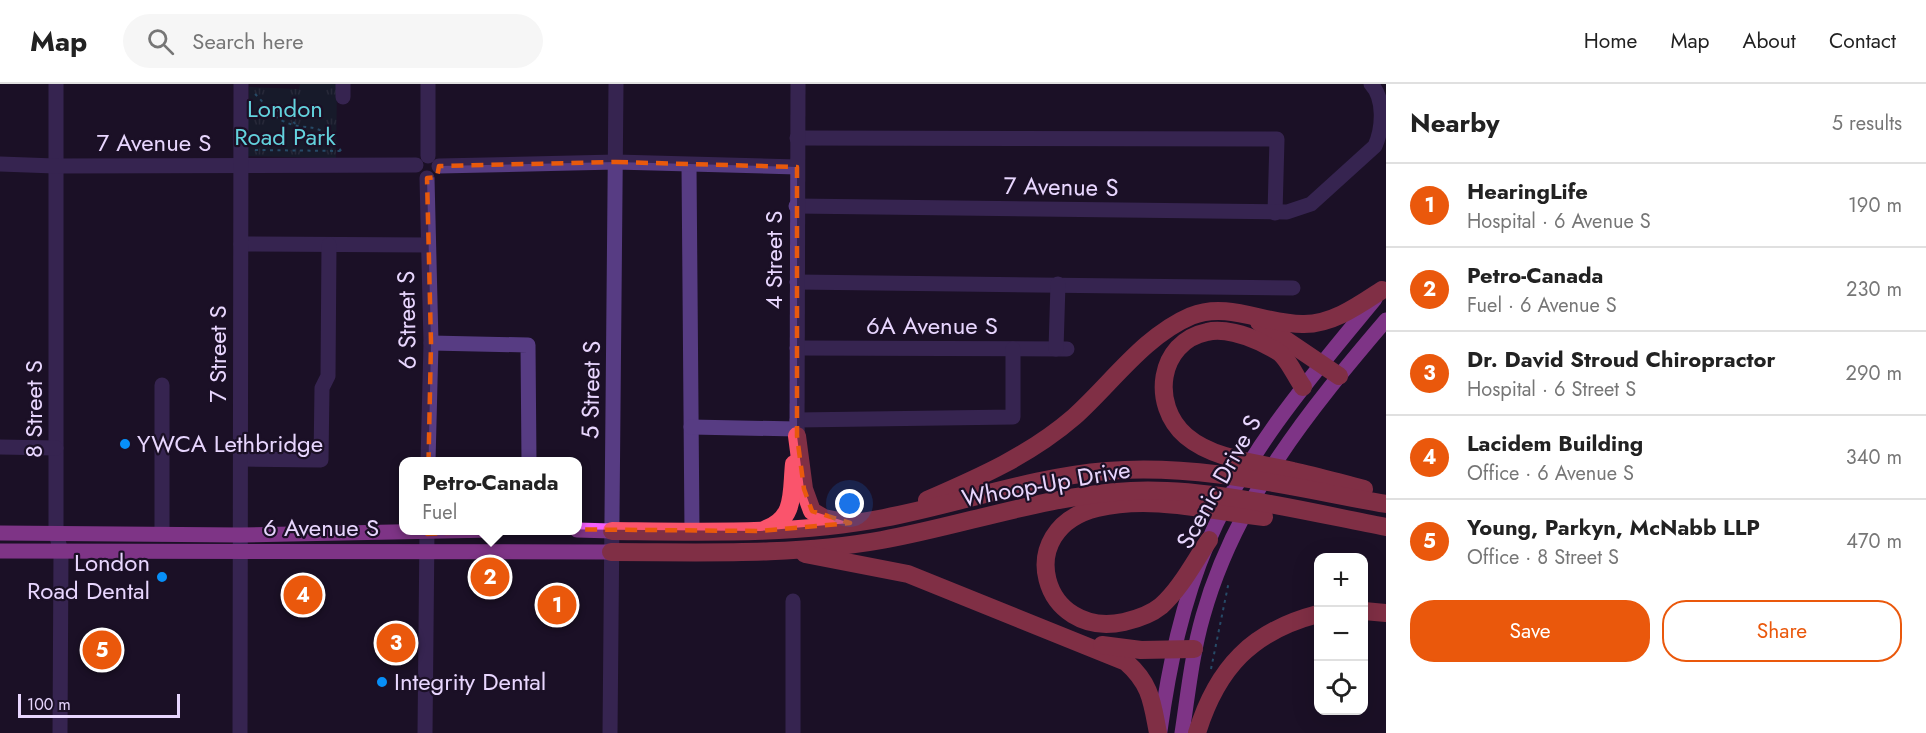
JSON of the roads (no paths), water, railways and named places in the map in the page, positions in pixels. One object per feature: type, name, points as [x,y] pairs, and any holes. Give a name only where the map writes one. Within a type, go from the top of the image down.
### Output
[{"type":"highway","points":[[886,518],[993,472],[1048,437],[1172,326],[1210,311],[1247,314],[1294,323],[1318,322],[1350,310],[1384,287]]},
{"type":"highway","points":[[1247,314],[1339,376]]},
{"type":"highway","points":[[1303,387],[1282,354],[1252,339],[1223,331],[1207,332],[1184,342],[1167,363],[1163,381],[1163,402],[1174,422],[1186,436],[1210,450],[1386,495]]},
{"type":"highway","points":[[797,428],[804,489],[812,511],[824,518],[850,523]]},
{"type":"highway","points":[[760,531],[783,521],[787,514],[797,428]]},
{"type":"highway","name":"Whoop-Up Drive","points":[[850,523],[886,518],[1073,475],[1147,469],[1222,476],[1386,504]]},
{"type":"highway","name":"Whoop-Up Drive","points":[[785,550],[881,540],[1066,500],[1131,491],[1213,496],[1386,527]]},
{"type":"highway","points":[[1209,540],[1181,584],[1160,607],[1143,617],[1118,623],[1100,623],[1080,618],[1065,609],[1051,594],[1046,578],[1044,563],[1047,550],[1062,526],[1076,515],[1117,504],[1167,504],[1386,527]]},
{"type":"highway","points":[[612,531],[760,531],[850,523]]},
{"type":"highway","points":[[785,550],[908,574],[1126,662],[1141,675],[1148,687],[1159,733]]},
{"type":"highway","name":"6 Avenue S","points":[[611,552],[785,550]]},
{"type":"highway","points":[[1368,611],[1386,613]]},
{"type":"highway","points":[[1197,733],[1217,682],[1238,657],[1278,627],[1314,615]]},
{"type":"highway","points":[[1071,641],[1141,650],[1194,650]]},
{"type":"main road","name":"Scenic Drive S","points":[[1159,733],[1173,651],[1185,603],[1209,540],[1262,443],[1303,387],[1384,287]]},
{"type":"main road","name":"Scenic Drive S","points":[[1182,733],[1194,650],[1203,615],[1231,543],[1257,492],[1284,447],[1386,320]]},
{"type":"main road","points":[[582,530],[612,531]]},
{"type":"main road","name":"6 Avenue S","points":[[0,533],[240,536],[399,533]]},
{"type":"main road","name":"6 Avenue S","points":[[0,551],[611,552]]},
{"type":"street","name":"8 Street S","points":[[56,84],[56,534],[61,551],[60,733]]},
{"type":"street","points":[[427,162],[428,84]]},
{"type":"street","name":"5 Street S","points":[[610,733],[616,84]]},
{"type":"street","name":"4 Street S","points":[[797,428],[796,138],[798,84]]},
{"type":"street","name":"7 Avenue S","points":[[796,206],[1275,213],[1304,207],[1321,196],[1375,146],[1381,108],[1380,97],[1371,84]]},
{"type":"street","name":"7 Street S","points":[[240,733],[241,165],[245,89]]},
{"type":"street","points":[[796,138],[1276,139],[1278,148],[1275,213]]},
{"type":"street","name":"7 Avenue S","points":[[0,164],[241,165],[341,158],[427,162],[616,162],[797,168]]},
{"type":"street","name":"6 Street S","points":[[427,162],[417,172],[427,178],[431,343],[428,457]]},
{"type":"street","points":[[689,165],[692,532]]},
{"type":"street","points":[[241,244],[428,245]]},
{"type":"street","points":[[241,459],[321,460],[322,388],[328,376],[328,245]]},
{"type":"street","points":[[797,282],[1293,288]]},
{"type":"street","name":"6A Avenue S","points":[[797,348],[1062,349],[1058,284]]},
{"type":"street","points":[[431,343],[528,345],[529,457]]},
{"type":"street","points":[[691,428],[797,428],[1013,417],[1013,349]]},
{"type":"street","points":[[162,385],[162,534]]},
{"type":"street","points":[[0,447],[56,448]]},
{"type":"street","points":[[425,733],[427,535]]},
{"type":"street","points":[[793,601],[793,733]]},
{"type":"place","name":"YWCA Lethbridge","points":[[125,444]]},
{"type":"place","name":"London Road Dental","points":[[162,577]]},
{"type":"place","name":"Petro-Canada","points":[[490,577]]},
{"type":"place","name":"Lacidem Building","points":[[303,595]]},
{"type":"place","name":"HearingLife","points":[[557,605]]},
{"type":"place","name":"Dr. David Stroud Chiropractor","points":[[396,643]]},
{"type":"place","name":"Young, Parkyn, McNabb LLP","points":[[102,650]]},
{"type":"place","name":"Integrity Dental","points":[[382,682]]},
{"type":"park label","name":"London Road Park","points":[[285,123]]}]
